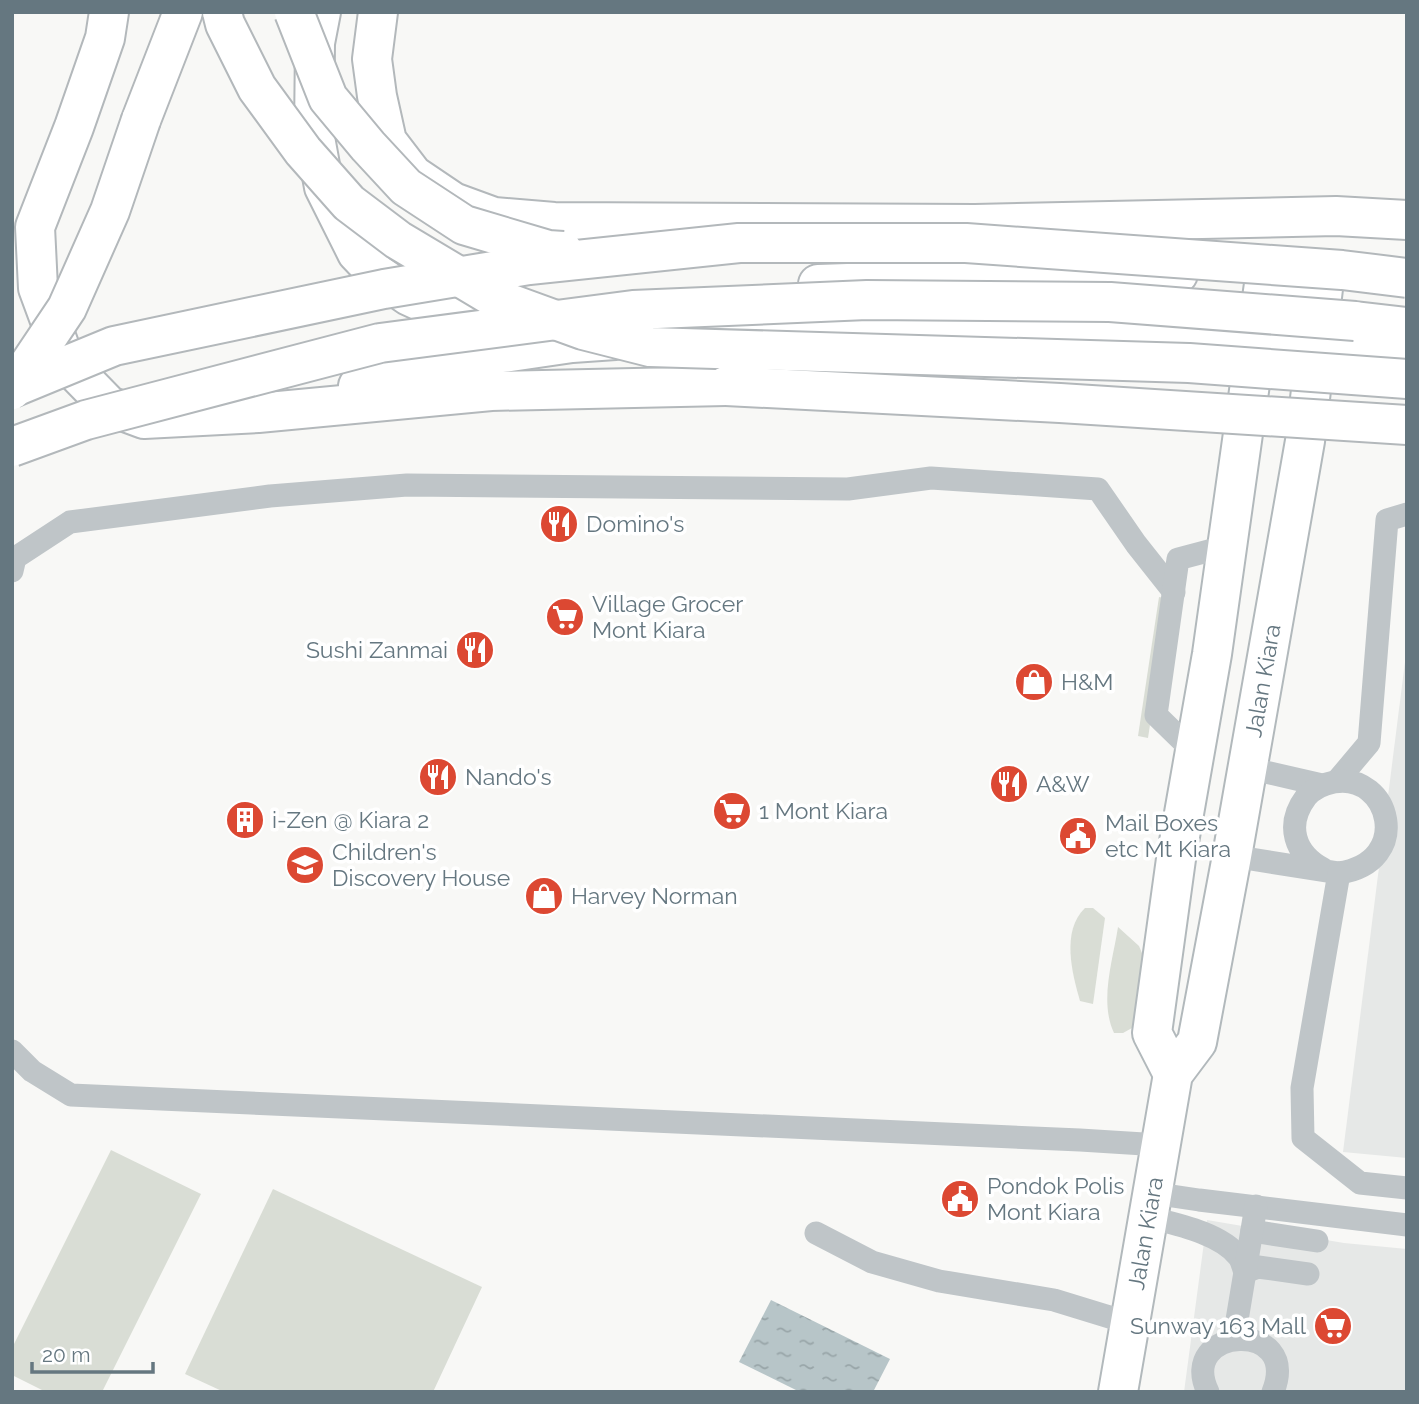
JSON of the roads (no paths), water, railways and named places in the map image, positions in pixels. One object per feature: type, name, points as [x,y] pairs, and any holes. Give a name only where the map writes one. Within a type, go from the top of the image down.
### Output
[{"type":"main road","points":[[109,12],[105,38],[35,227],[38,288],[65,361],[109,406],[144,419],[258,413],[491,391],[726,386],[1060,403],[1407,425]]},
{"type":"main road","points":[[12,389],[67,308],[110,211],[141,120],[183,12]]},
{"type":"main road","points":[[222,12],[257,88],[303,151],[349,203],[398,240],[495,298],[583,330],[650,347],[1189,363],[1407,379]]},
{"type":"main road","points":[[294,12],[328,98],[406,187],[464,226],[548,250],[672,260],[757,259],[1083,243],[1271,248],[1407,261]]},
{"type":"main road","points":[[320,12],[315,43],[314,132],[324,187],[356,253],[377,274],[409,296],[448,314],[496,317],[624,294],[888,280],[1139,273],[1324,280],[1407,280]]},
{"type":"main road","points":[[377,12],[372,59],[387,141],[413,175],[453,202],[494,217],[554,222],[975,224],[1336,216],[1407,220]]},
{"type":"main road","points":[[12,389],[114,346],[384,289],[529,265],[739,243],[966,243],[1342,270],[1407,280]]},
{"type":"main road","points":[[1172,1074],[1152,1033],[1176,859],[1227,546],[1265,277]]},
{"type":"main road","name":"Jalan Kiara","points":[[1118,1392],[1172,1074],[1197,1042],[1232,856],[1305,441],[1324,280]]},
{"type":"main road","points":[[12,447],[86,420],[380,344],[634,310],[867,300],[1110,302],[1407,327]]},
{"type":"main road","points":[[258,413],[447,361],[585,342],[831,325],[1034,319],[1256,337],[1407,345]]},
{"type":"lane","points":[[12,571],[15,558],[70,522],[270,496],[407,485],[848,489],[931,478],[1098,489],[1174,592]]},
{"type":"lane","points":[[1331,871],[1310,862],[1300,849],[1295,835],[1295,819],[1300,805],[1310,792],[1330,783],[1369,743],[1387,520],[1407,514]]},
{"type":"lane","points":[[1195,754],[1156,715],[1178,559],[1227,546]]},
{"type":"lane","points":[[1232,856],[1331,871],[1354,870],[1368,864],[1379,853],[1385,840],[1387,825],[1384,811],[1366,788],[1352,782],[1330,783],[1248,768]]},
{"type":"lane","points":[[1331,871],[1302,1088],[1303,1138],[1360,1183],[1407,1188]]},
{"type":"lane","points":[[12,1051],[32,1071],[71,1095],[1160,1145]]},
{"type":"lane","points":[[1150,1205],[1256,1206],[1407,1225]]},
{"type":"lane","points":[[1150,1205],[1225,1245],[1240,1257],[1245,1272]]},
{"type":"lane","points":[[1234,1338],[1256,1206]]},
{"type":"lane","points":[[1252,1231],[1317,1241]]},
{"type":"lane","points":[[816,1233],[872,1262],[939,1280],[1054,1300],[1129,1324]]},
{"type":"lane","points":[[1245,1272],[1258,1267],[1308,1274]]},
{"type":"lane","points":[[1208,1392],[1203,1372],[1206,1360],[1223,1342],[1234,1338],[1247,1338],[1268,1349],[1277,1371],[1273,1392]]},
{"type":"water","points":[[771,1300],[890,1359],[873,1392],[800,1392],[739,1362]]},
{"type":"place","name":"Domino's","points":[[559,524]]},
{"type":"place","name":"Village Grocer Mont Kiara","points":[[565,617]]},
{"type":"place","name":"Sushi Zanmai","points":[[475,650]]},
{"type":"place","name":"H&M","points":[[1034,682]]},
{"type":"place","name":"Nando's","points":[[438,777]]},
{"type":"place","name":"A&W","points":[[1009,784]]},
{"type":"place","name":"1 Mont Kiara","points":[[732,811]]},
{"type":"place","name":"i-Zen @ Kiara 2","points":[[245,820]]},
{"type":"place","name":"Mail Boxes etc Mt Kiara","points":[[1078,836]]},
{"type":"place","name":"Children's Discovery House","points":[[305,865]]},
{"type":"place","name":"Harvey Norman","points":[[544,896]]},
{"type":"place","name":"Pondok Polis Mont Kiara","points":[[960,1199]]},
{"type":"place","name":"Sunway 163 Mall","points":[[1333,1326]]}]
